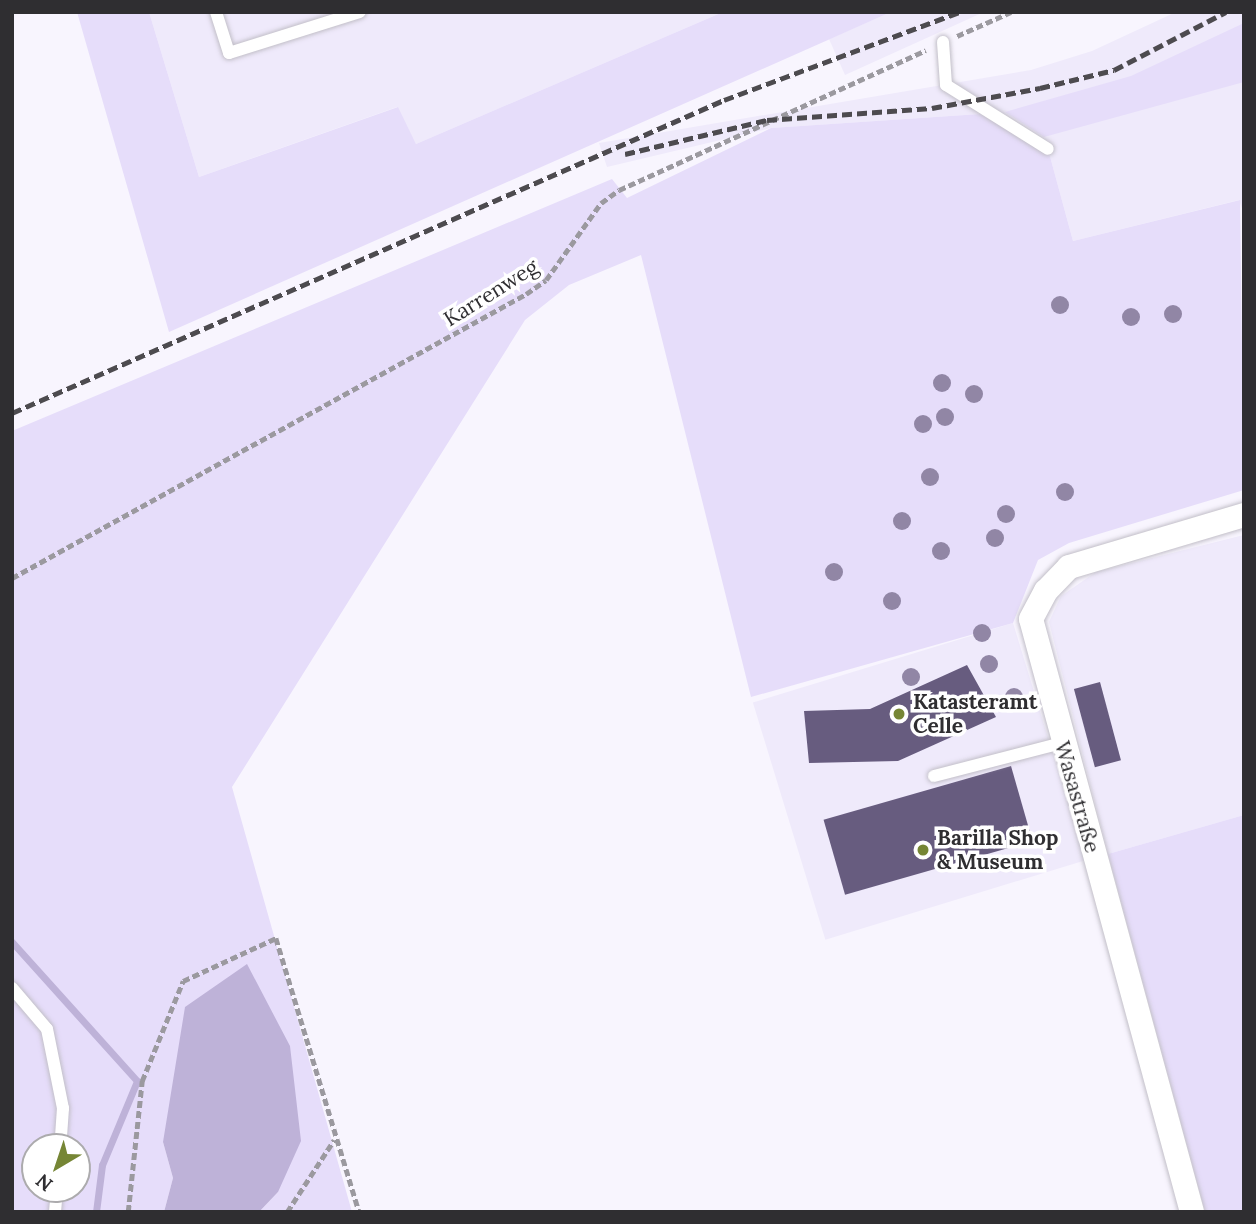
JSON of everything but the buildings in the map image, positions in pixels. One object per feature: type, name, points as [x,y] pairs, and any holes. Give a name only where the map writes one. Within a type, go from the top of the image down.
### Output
[{"type":"street","name":"Wasastraße","points":[[1192,1212],[1062,743],[1031,619],[1046,591],[1069,567],[1244,515]]},
{"type":"lane","points":[[216,12],[229,53],[360,12]]},
{"type":"lane","points":[[943,43],[946,85],[1048,149]]},
{"type":"lane","points":[[934,776],[1062,743]]},
{"type":"lane","points":[[12,988],[47,1029],[64,1108],[61,1133]]},
{"type":"path","name":"Karrenweg","points":[[12,578],[526,294],[546,280],[601,203],[619,190],[1011,12]]},
{"type":"path","points":[[128,1212],[142,1081],[183,981],[276,938],[334,1139],[359,1212]]},
{"type":"path","points":[[287,1212],[334,1139]]},
{"type":"shaded area","points":[[77,12],[149,12],[199,177],[398,107],[416,144],[723,12],[891,12],[169,332]]},
{"type":"shaded area","points":[[149,12],[723,12],[416,144],[397,107],[199,177]]},
{"type":"shaded area","points":[[891,12],[984,12],[845,75],[829,39]]},
{"type":"shaded area","points":[[1176,12],[1244,12],[1244,214],[1239,200],[1073,241],[1048,149],[980,114],[771,128],[607,167],[599,143],[1031,70],[1092,51]]},
{"type":"shaded area","points":[[1244,23],[1244,82],[1044,137],[1005,112],[1131,76]]},
{"type":"shaded area","points":[[980,114],[1048,149],[1073,241],[1240,200],[1244,490],[1069,543],[1038,560],[1013,623],[751,697],[641,255],[569,285],[525,320],[232,787],[352,1212],[259,1212],[278,1192],[163,1142],[173,1178],[164,1212],[12,1212],[12,431],[612,179],[627,198],[771,128]]},
{"type":"shaded area","points":[[1244,535],[1244,815],[1108,854],[1049,622],[1061,596],[1096,572]]},
{"type":"shaded area","points":[[1013,623],[1086,860],[825,940],[753,703]]},
{"type":"shaded area","points":[[1244,815],[1244,1212],[1205,1212],[1108,854]]},
{"type":"shaded area","points":[[247,964],[290,1046],[301,1141],[278,1192],[259,1212],[164,1212],[173,1178],[163,1142],[185,1007]]},
{"type":"waterway","points":[[12,942],[137,1081],[102,1165],[96,1212]]},
{"type":"railway","points":[[12,413],[724,100],[959,12]]},
{"type":"railway","points":[[625,154],[767,120],[932,108],[1040,88],[1114,70],[1226,12]]},
{"type":"place","name":"Katasteramt Celle","points":[[899,714]]},
{"type":"place","name":"Barilla Shop & Museum","points":[[923,850]]}]
